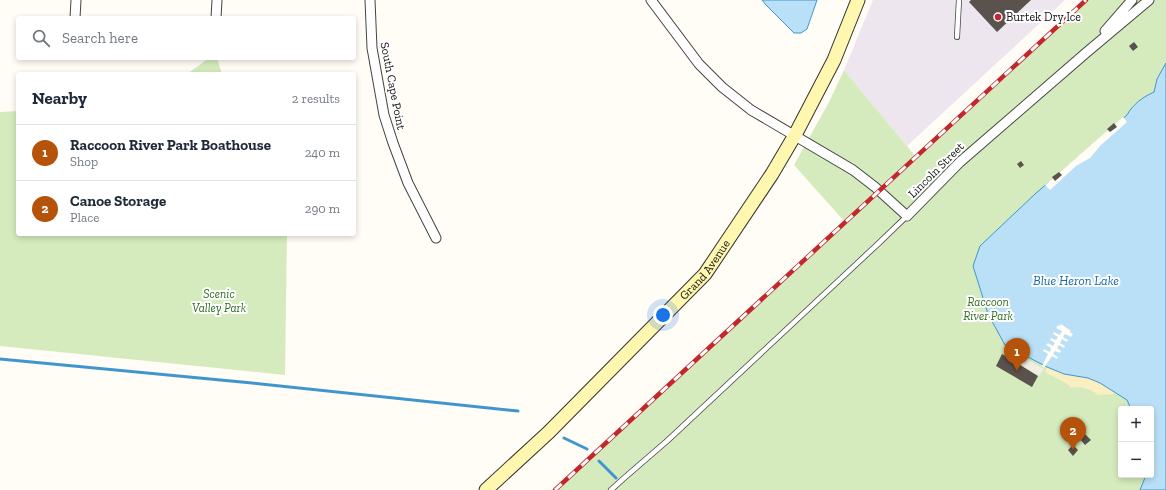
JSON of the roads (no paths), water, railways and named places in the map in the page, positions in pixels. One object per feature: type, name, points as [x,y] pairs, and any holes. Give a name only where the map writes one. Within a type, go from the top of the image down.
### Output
[{"type":"main road","name":"Grand Avenue","points":[[486,490],[549,432],[705,274],[772,174],[795,135],[834,60],[858,0]]},
{"type":"street","points":[[75,16],[76,0]]},
{"type":"street","points":[[216,16],[217,0]]},
{"type":"street","name":"South Cape Point","points":[[370,0],[372,48],[384,115],[408,183],[436,238]]},
{"type":"street","name":"Lincoln Street","points":[[651,0],[699,64],[722,87],[751,110],[853,170],[875,187],[907,216],[960,162],[1149,0]]},
{"type":"street","name":"Lincoln Street","points":[[1087,52],[1132,0]]},
{"type":"lane","points":[[957,37],[959,0]]},
{"type":"lane","points":[[611,490],[667,441],[907,216]]},
{"type":"water","points":[[762,0],[817,0],[807,29],[801,33],[794,33]]},
{"type":"water","name":"Blue Heron Lake","points":[[1166,63],[1166,490],[1140,490],[1145,478],[1154,478],[1154,406],[1130,406],[1127,400],[1100,383],[1088,378],[1064,374],[1047,367],[1005,345],[988,314],[973,266],[980,246],[1035,194],[1127,115],[1135,104],[1154,92],[1157,79]]},
{"type":"waterway","points":[[0,359],[252,383],[518,411]]},
{"type":"waterway","points":[[564,438],[587,449]]},
{"type":"waterway","points":[[599,461],[616,478]]},
{"type":"railway","points":[[555,490],[1086,0]]},
{"type":"place","name":"Burtek Dry Ice","points":[[998,17]]},
{"type":"place","name":"Raccoon River Park Boathouse","points":[[1017,371]]},
{"type":"place","name":"Canoe Storage","points":[[1073,450]]},
{"type":"park label","name":"Scenic Valley Park","points":[[219,301]]},
{"type":"park label","name":"Raccoon River Park","points":[[988,309]]}]
